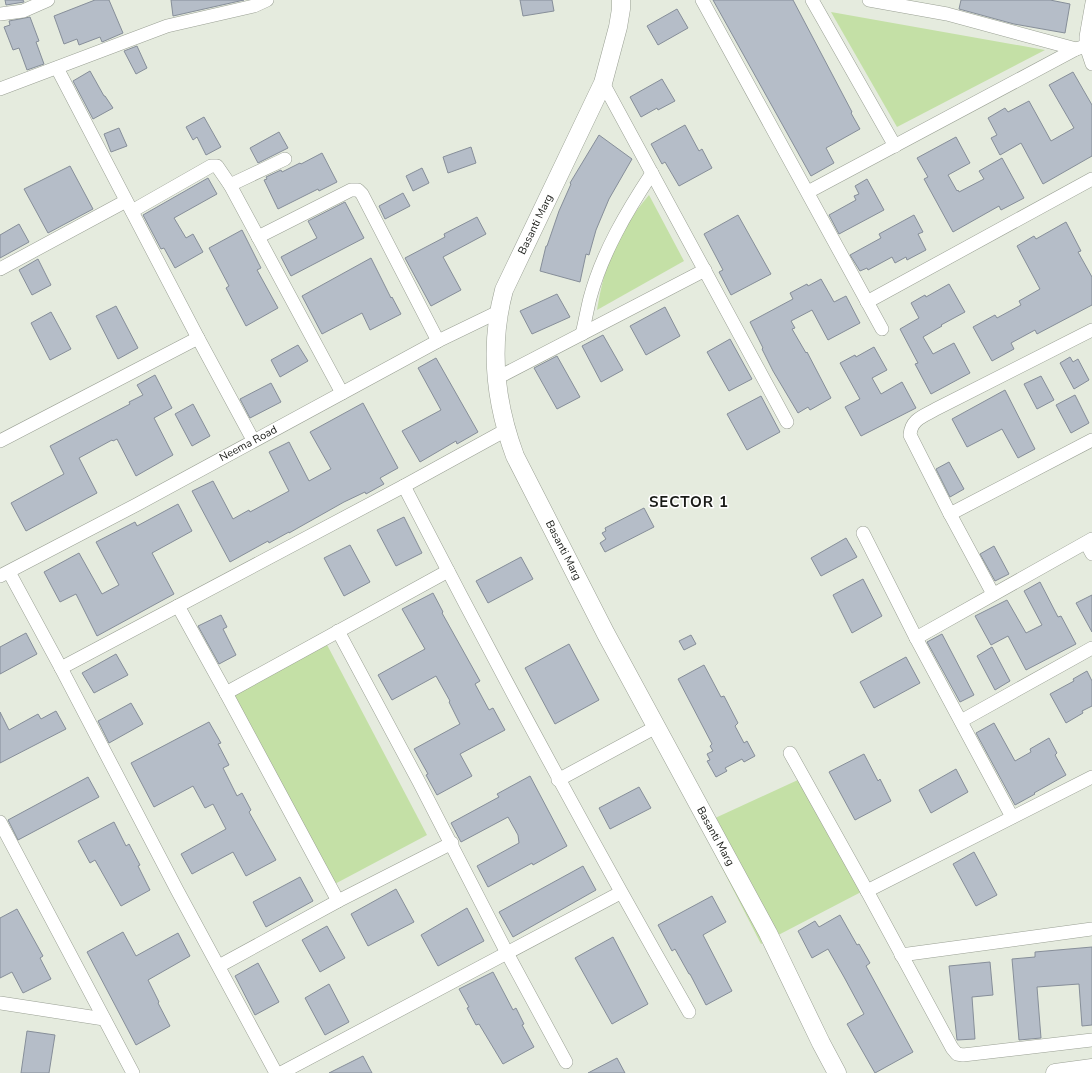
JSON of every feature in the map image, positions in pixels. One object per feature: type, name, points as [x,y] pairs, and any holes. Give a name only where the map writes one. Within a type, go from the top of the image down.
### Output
[{"type":"street","points":[[0,14],[23,11],[48,0]]},
{"type":"street","points":[[0,89],[167,26],[254,6],[267,0]]},
{"type":"street","name":"Basanti Marg","points":[[621,0],[618,27],[603,83],[504,290],[498,312],[495,349],[497,378],[506,430],[519,463],[606,634],[768,933],[837,1073]]},
{"type":"street","points":[[702,0],[882,329]]},
{"type":"street","points":[[812,0],[895,146]]},
{"type":"street","points":[[869,0],[947,14],[1081,47],[1092,64]]},
{"type":"street","points":[[808,192],[1081,47],[1086,37],[1092,3]]},
{"type":"street","points":[[57,68],[253,440]]},
{"type":"street","points":[[603,83],[787,422]]},
{"type":"street","points":[[230,185],[285,159]]},
{"type":"street","points":[[0,269],[210,166],[217,166],[230,185],[342,393]]},
{"type":"street","points":[[582,334],[590,297],[605,258],[631,206],[652,173]]},
{"type":"street","points":[[867,302],[1092,179]]},
{"type":"street","points":[[258,237],[351,190],[358,190],[362,194],[438,341]]},
{"type":"street","points":[[497,378],[704,270]]},
{"type":"street","name":"Neema Road","points":[[4,574],[136,505],[253,440],[438,341],[498,312]]},
{"type":"street","points":[[994,594],[950,514],[910,435],[910,428],[913,423],[936,409],[1092,330]]},
{"type":"street","points":[[0,442],[198,338]]},
{"type":"street","points":[[62,668],[506,430]]},
{"type":"street","points":[[950,514],[1092,440]]},
{"type":"street","points":[[404,486],[558,780],[620,893],[689,1012]]},
{"type":"street","points":[[863,533],[916,638],[1012,817]]},
{"type":"street","points":[[916,638],[1089,541],[1092,554]]},
{"type":"street","points":[[226,693],[448,571]]},
{"type":"street","points":[[4,574],[62,668],[177,890],[276,1073]]},
{"type":"street","points":[[178,606],[338,901]]},
{"type":"street","points":[[338,632],[452,843],[507,953],[566,1062]]},
{"type":"street","points":[[961,721],[1092,648]]},
{"type":"street","points":[[558,780],[656,727]]},
{"type":"street","points":[[790,753],[952,1048],[957,1054],[964,1055],[1092,1040]]},
{"type":"street","points":[[867,891],[1092,777]]},
{"type":"street","points":[[0,822],[4,838],[133,1073]]},
{"type":"street","points":[[219,966],[338,901],[452,843]]},
{"type":"street","points":[[281,1073],[620,893]]},
{"type":"street","points":[[901,955],[1092,929]]},
{"type":"street","points":[[0,1003],[104,1018]]},
{"type":"street","points":[[1055,1073],[1092,1068]]},
{"type":"green space","points":[[831,12],[1045,50],[897,127]]},
{"type":"green space","points":[[649,195],[684,261],[597,310],[604,277],[614,248],[628,222]]},
{"type":"green space","points":[[325,641],[427,835],[331,886],[229,692]]},
{"type":"green space","points":[[800,779],[863,891],[761,944],[700,825]]},
{"type":"building","points":[[5,0],[23,0],[24,2],[6,5]]},
{"type":"building","points":[[95,0],[109,0],[123,33],[102,42],[100,37],[79,45],[77,39],[64,44],[54,16]]},
{"type":"building","points":[[171,0],[244,0],[173,16]]},
{"type":"building","points":[[520,0],[552,0],[554,11],[523,16]]},
{"type":"building","points":[[713,0],[793,0],[860,129],[826,148],[834,163],[811,176]]},
{"type":"building","points":[[961,0],[1050,0],[1070,4],[1065,33],[1014,24],[959,9]]},
{"type":"building","points":[[677,9],[688,28],[658,45],[647,26]]},
{"type":"building","points":[[30,17],[39,41],[36,42],[44,64],[27,70],[19,48],[13,50],[4,27],[10,25],[9,21]]},
{"type":"building","points":[[137,46],[147,68],[136,74],[124,51]]},
{"type":"building","points":[[90,71],[104,96],[113,108],[93,119],[73,81]]},
{"type":"building","points":[[1073,72],[1092,105],[1092,156],[1043,184],[1021,143],[1000,155],[991,138],[997,135],[988,118],[1005,108],[1008,112],[1029,101],[1051,141],[1074,128],[1049,85]]},
{"type":"building","points":[[662,79],[675,101],[658,110],[657,108],[641,117],[630,97]]},
{"type":"building","points":[[204,117],[221,147],[206,155],[197,137],[193,140],[186,127]]},
{"type":"building","points":[[685,125],[699,151],[702,149],[712,168],[679,186],[665,162],[662,164],[651,144]]},
{"type":"building","points":[[119,128],[127,146],[111,152],[104,134]]},
{"type":"building","points":[[279,132],[288,148],[258,163],[250,148]]},
{"type":"building","points":[[599,135],[632,159],[609,199],[596,230],[589,255],[586,254],[580,282],[540,271],[546,246],[571,184],[570,183]]},
{"type":"building","points":[[956,137],[970,163],[948,175],[957,191],[958,190],[959,192],[984,179],[979,171],[1002,158],[1024,198],[1001,210],[999,206],[953,232],[924,179],[928,177],[917,158]]},
{"type":"building","points":[[471,147],[476,163],[448,173],[443,157]]},
{"type":"building","points":[[322,153],[337,182],[319,191],[318,189],[278,209],[264,180],[267,179],[266,177],[281,170],[282,172],[300,163],[301,164]]},
{"type":"building","points":[[70,166],[93,209],[48,233],[24,189]]},
{"type":"building","points":[[422,168],[429,183],[413,191],[406,176]]},
{"type":"building","points":[[208,178],[217,194],[174,218],[186,238],[193,234],[203,252],[175,268],[164,248],[161,249],[143,215]]},
{"type":"building","points":[[867,179],[884,210],[839,234],[829,215],[856,200],[854,196],[859,194],[855,186]]},
{"type":"building","points":[[403,193],[410,206],[385,219],[379,206]]},
{"type":"building","points":[[345,202],[364,238],[291,276],[281,257],[317,238],[308,221]]},
{"type":"building","points":[[738,215],[771,274],[731,295],[719,272],[723,270],[704,234]]},
{"type":"building","points":[[914,215],[923,232],[918,234],[926,250],[907,260],[906,257],[895,263],[892,257],[868,270],[867,268],[860,271],[850,255],[881,238],[879,234]]},
{"type":"building","points":[[477,217],[486,234],[443,257],[461,290],[431,306],[405,258],[445,237],[444,234]]},
{"type":"building","points":[[1066,222],[1081,251],[1078,252],[1092,277],[1092,305],[1037,334],[1035,330],[1011,343],[1014,349],[992,361],[973,327],[995,315],[997,318],[1021,305],[1019,301],[1040,289],[1017,246],[1034,236],[1036,239]]},
{"type":"building","points":[[19,224],[29,242],[0,258],[0,235]]},
{"type":"building","points":[[242,230],[261,268],[257,270],[278,308],[246,326],[226,288],[229,286],[209,248]]},
{"type":"building","points":[[371,258],[391,298],[392,297],[401,314],[370,330],[362,313],[322,334],[302,296]]},
{"type":"building","points":[[38,259],[51,285],[32,295],[19,270]]},
{"type":"building","points":[[821,279],[834,302],[846,296],[860,323],[828,340],[812,310],[791,321],[795,328],[792,329],[806,353],[807,352],[831,398],[810,410],[808,407],[798,413],[773,371],[750,322],[793,299],[790,293],[807,284],[808,286]]},
{"type":"building","points":[[949,284],[965,312],[923,337],[933,354],[954,343],[970,373],[931,394],[915,364],[918,363],[900,329],[919,318],[911,303],[925,295],[926,297]]},
{"type":"building","points":[[557,294],[570,317],[532,334],[520,311]]},
{"type":"building","points":[[116,306],[138,348],[118,359],[96,316]]},
{"type":"building","points":[[665,307],[680,336],[646,355],[630,326]]},
{"type":"building","points":[[51,312],[71,349],[50,360],[31,323]]},
{"type":"building","points":[[603,335],[623,370],[601,382],[582,346]]},
{"type":"building","points":[[730,339],[752,379],[729,391],[707,352]]},
{"type":"building","points":[[298,345],[308,361],[280,377],[271,360]]},
{"type":"building","points":[[874,347],[887,370],[872,378],[881,394],[902,382],[916,408],[861,436],[845,407],[860,399],[840,363],[855,355],[856,357]]},
{"type":"building","points":[[557,356],[580,397],[557,409],[534,368]]},
{"type":"building","points":[[1070,357],[1073,362],[1078,359],[1089,380],[1074,389],[1060,363]]},
{"type":"building","points":[[436,358],[478,432],[457,444],[456,441],[420,462],[402,431],[441,410],[418,368]]},
{"type":"building","points":[[155,375],[172,408],[154,418],[173,455],[136,476],[117,439],[112,440],[79,458],[97,493],[26,531],[11,503],[64,474],[50,446],[130,404],[129,402],[143,395],[137,385]]},
{"type":"building","points":[[1041,376],[1054,400],[1037,409],[1024,384]]},
{"type":"building","points":[[271,383],[281,402],[250,418],[240,399]]},
{"type":"building","points":[[1005,390],[1035,449],[1018,458],[1002,429],[967,447],[952,419]]},
{"type":"building","points":[[1075,395],[1089,423],[1071,433],[1056,405]]},
{"type":"building","points":[[761,396],[780,432],[747,450],[727,414]]},
{"type":"building","points":[[363,403],[398,468],[380,478],[384,484],[366,494],[365,492],[344,502],[289,533],[269,543],[268,541],[230,562],[192,491],[213,481],[233,519],[249,510],[250,512],[289,491],[269,452],[289,442],[309,481],[331,469],[310,432]]},
{"type":"building","points":[[193,404],[210,436],[192,446],[175,414]]},
{"type":"building","points":[[949,462],[964,489],[950,497],[936,469]]},
{"type":"building","points":[[178,504],[192,531],[152,553],[174,594],[97,636],[76,594],[60,602],[44,572],[79,553],[102,594],[119,585],[96,542],[135,522],[137,526]]},
{"type":"building","points":[[644,508],[654,527],[605,552],[600,543],[606,539],[602,533],[606,531],[605,528]]},
{"type":"building","points":[[404,517],[422,553],[396,566],[377,530]]},
{"type":"building","points":[[846,538],[857,557],[821,576],[811,558]]},
{"type":"building","points":[[350,545],[370,582],[344,596],[324,558]]},
{"type":"building","points":[[994,546],[1009,574],[995,581],[980,554]]},
{"type":"building","points":[[521,557],[533,579],[488,603],[476,581]]},
{"type":"building","points":[[863,579],[882,616],[852,633],[833,595]]},
{"type":"building","points":[[1040,582],[1058,617],[1061,616],[1076,644],[1026,670],[1008,636],[991,645],[975,616],[1007,600],[1026,633],[1042,625],[1024,591]]},
{"type":"building","points":[[433,593],[443,612],[442,613],[480,681],[475,684],[489,710],[493,708],[505,730],[460,754],[472,776],[437,795],[426,775],[428,774],[414,749],[460,724],[449,702],[450,701],[436,676],[392,700],[378,675],[425,649],[402,609]]},
{"type":"building","points":[[1092,595],[1092,632],[1076,603]]},
{"type":"building","points":[[221,615],[227,627],[223,629],[236,655],[219,664],[198,626]]},
{"type":"building","points":[[26,633],[37,654],[0,674],[0,647]]},
{"type":"building","points":[[942,634],[974,695],[960,702],[927,642]]},
{"type":"building","points":[[691,635],[696,644],[684,650],[679,641]]},
{"type":"building","points":[[569,644],[599,700],[555,724],[525,668]]},
{"type":"building","points":[[992,647],[1010,681],[995,690],[977,656]]},
{"type":"building","points":[[116,654],[128,675],[94,693],[82,673]]},
{"type":"building","points":[[906,657],[920,683],[874,708],[860,682]]},
{"type":"building","points":[[704,665],[721,697],[724,696],[738,723],[735,726],[744,743],[747,741],[755,756],[744,762],[742,759],[725,768],[727,771],[716,777],[707,761],[710,760],[707,754],[713,751],[710,746],[712,744],[678,679]]},
{"type":"building","points":[[1087,671],[1092,681],[1092,706],[1082,711],[1083,713],[1066,723],[1050,694],[1074,681],[1073,679]]},
{"type":"building","points":[[131,703],[143,724],[109,743],[98,721]]},
{"type":"building","points":[[56,711],[66,729],[0,763],[0,712],[9,730],[38,714],[41,719]]},
{"type":"building","points":[[209,722],[221,743],[218,744],[229,765],[223,768],[237,796],[242,793],[251,810],[249,812],[276,860],[246,876],[233,852],[192,874],[181,854],[226,829],[213,804],[205,808],[193,786],[154,807],[131,763]]},
{"type":"building","points":[[994,723],[1015,761],[1031,752],[1030,749],[1049,738],[1057,753],[1055,755],[1066,775],[1015,805],[976,733]]},
{"type":"building","points":[[864,754],[878,781],[880,779],[891,801],[855,820],[829,772]]},
{"type":"building","points":[[956,769],[968,792],[931,813],[919,790]]},
{"type":"building","points":[[530,776],[567,846],[533,865],[532,863],[488,887],[477,866],[519,843],[518,835],[508,817],[461,842],[451,823],[499,797],[497,794]]},
{"type":"building","points":[[88,777],[99,797],[18,840],[8,820]]},
{"type":"building","points":[[639,787],[651,808],[610,829],[599,808]]},
{"type":"building","points":[[114,822],[126,846],[129,844],[140,865],[138,866],[150,890],[121,906],[95,860],[90,863],[78,841]]},
{"type":"building","points":[[974,852],[997,895],[976,906],[953,864]]},
{"type":"building","points":[[583,866],[596,890],[513,937],[499,912]]},
{"type":"building","points":[[300,877],[313,901],[266,927],[253,902]]},
{"type":"building","points":[[396,889],[414,922],[368,946],[351,914]]},
{"type":"building","points":[[712,896],[726,922],[703,935],[732,991],[706,1005],[675,949],[672,951],[658,925]]},
{"type":"building","points":[[467,908],[484,941],[438,966],[421,935]]},
{"type":"building","points":[[17,909],[43,956],[40,958],[51,979],[23,993],[12,972],[0,978],[0,918]]},
{"type":"building","points":[[840,915],[857,945],[859,944],[870,963],[866,966],[913,1052],[875,1073],[847,1024],[864,1014],[844,977],[828,949],[812,958],[798,931],[815,921],[819,927]]},
{"type":"building","points":[[327,926],[345,958],[320,972],[302,940]]},
{"type":"building","points":[[123,932],[136,956],[178,933],[190,956],[148,980],[170,1026],[136,1045],[87,952]]},
{"type":"building","points":[[613,937],[648,1004],[612,1024],[575,958]]},
{"type":"building","points":[[1092,947],[1092,1025],[1082,1026],[1079,984],[1037,987],[1041,1038],[1019,1040],[1012,959],[1035,957],[1035,952]]},
{"type":"building","points":[[990,962],[993,995],[972,997],[975,1039],[957,1040],[949,966]]},
{"type":"building","points":[[258,963],[279,1002],[255,1015],[235,976]]},
{"type":"building","points":[[493,972],[513,1010],[516,1008],[524,1024],[522,1025],[534,1047],[503,1064],[479,1024],[476,1025],[467,1008],[469,1007],[459,989]]},
{"type":"building","points":[[329,984],[349,1022],[325,1035],[305,998]]},
{"type":"building","points":[[27,1031],[55,1035],[49,1073],[21,1073]]},
{"type":"building","points":[[363,1056],[372,1073],[329,1073]]},
{"type":"building","points":[[617,1058],[625,1073],[588,1073]]},
{"type":"district","name":"SECTOR 1","points":[[689,502]]}]
